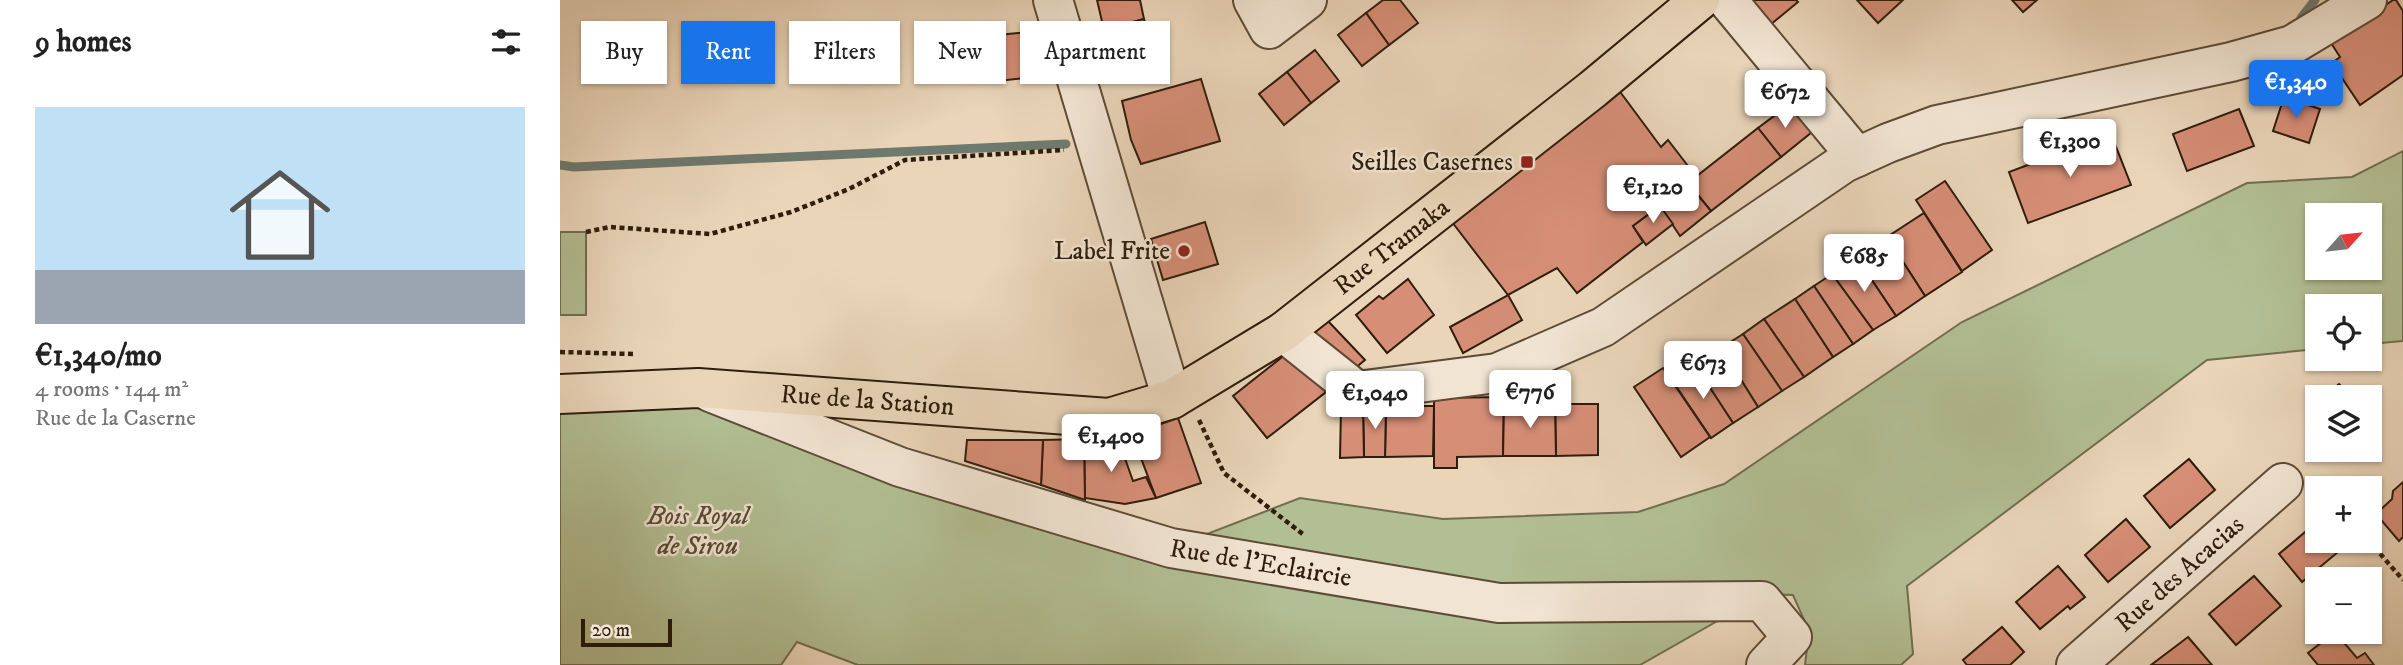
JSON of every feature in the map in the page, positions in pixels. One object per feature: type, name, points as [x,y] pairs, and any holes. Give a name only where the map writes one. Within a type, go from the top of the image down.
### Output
[{"type":"main road","name":"Rue Tramaka","points":[[1178,395],[1283,332],[1593,89],[1700,0]]},
{"type":"main road","name":"Rue de la Station","points":[[560,394],[698,388],[1109,418],[1178,395]]},
{"type":"street","points":[[1053,0],[1097,148],[1178,395]]},
{"type":"street","points":[[1253,0],[1269,29],[1307,0]]},
{"type":"street","points":[[1727,0],[1857,157]]},
{"type":"street","points":[[1283,332],[1357,391],[1497,373],[1604,327],[1844,163],[1888,143],[1937,125],[2231,62],[2292,45],[2367,0]]},
{"type":"street","name":"Rue de l'Eclaircie","points":[[698,388],[900,467],[1171,548],[1499,603],[1762,601],[1792,637],[1766,665]]},
{"type":"street","name":"Rue des Acacias","points":[[2076,665],[2284,483]]},
{"type":"path","points":[[586,232],[610,227],[710,234],[791,212],[849,189],[905,160],[1097,148]]},
{"type":"path","points":[[1178,395],[1224,473],[1309,539]]},
{"type":"path","points":[[2379,553],[2403,580]]},
{"type":"green space","name":"Bois Royal de Sirou","points":[[2403,151],[2403,341],[2382,343],[2382,294],[2305,294],[2305,350],[2207,360],[1907,586],[1913,654],[1901,665],[1805,665],[1809,631],[1793,595],[1765,594],[1640,665],[858,665],[797,642],[781,665],[560,665],[560,410],[698,388],[1171,548],[1300,498],[1443,519],[1638,512],[1724,484],[1962,322],[2247,183],[2352,177]]},
{"type":"green space","points":[[560,232],[586,232],[586,315],[560,315]]},
{"type":"building","points":[[1097,0],[1140,0],[1144,19],[1102,21]]},
{"type":"building","points":[[1383,0],[1400,0],[1418,23],[1389,45],[1366,13]]},
{"type":"building","points":[[1750,0],[1796,0],[1798,2],[1770,25]]},
{"type":"building","points":[[1857,0],[1903,0],[1878,23]]},
{"type":"building","points":[[2012,0],[2037,0],[2023,12]]},
{"type":"building","points":[[2396,0],[2403,11],[2403,75],[2360,105],[2332,63],[2340,57],[2331,43]]},
{"type":"building","points":[[1366,13],[1389,45],[1362,66],[1338,35]]},
{"type":"building","points":[[1020,33],[1020,78],[1006,80],[1006,34]]},
{"type":"building","points":[[1315,50],[1339,81],[1311,103],[1287,72]]},
{"type":"building","points":[[1287,72],[1311,103],[1284,125],[1259,94]]},
{"type":"building","points":[[1201,79],[1220,141],[1141,164],[1131,140],[1122,101]]},
{"type":"building","points":[[1618,89],[1661,147],[1668,140],[1688,166],[1651,194],[1660,206],[1633,226],[1643,242],[1577,293],[1557,268],[1508,295],[1452,222]]},
{"type":"building","points":[[2284,97],[2320,109],[2309,143],[2273,131]]},
{"type":"building","points":[[1790,104],[1812,132],[1781,157],[1758,128]]},
{"type":"building","points":[[2239,109],[2254,146],[2187,171],[2173,134]]},
{"type":"building","points":[[1758,128],[1781,157],[1711,211],[1688,183]]},
{"type":"building","points":[[2111,134],[2131,185],[2028,223],[2009,172]]},
{"type":"building","points":[[1945,181],[1992,250],[1962,271],[1916,200]]},
{"type":"building","points":[[1688,183],[1711,211],[1680,236],[1660,206]]},
{"type":"building","points":[[1660,206],[1673,224],[1646,245],[1633,226]]},
{"type":"building","points":[[1924,213],[1962,272],[1925,296],[1887,237]]},
{"type":"building","name":"Label Frite","points":[[1205,222],[1218,264],[1163,280],[1151,239]]},
{"type":"building","points":[[1887,237],[1925,296],[1896,316],[1857,258]]},
{"type":"building","points":[[1857,258],[1896,316],[1873,330],[1832,274]]},
{"type":"building","points":[[1832,274],[1873,330],[1853,344],[1814,286]]},
{"type":"building","points":[[1408,279],[1434,315],[1387,353],[1356,315],[1379,296],[1383,299]]},
{"type":"building","points":[[1814,286],[1853,344],[1833,357],[1795,299]]},
{"type":"building","points":[[1508,295],[1522,320],[1463,353],[1450,327]]},
{"type":"building","points":[[1795,299],[1833,357],[1804,377],[1764,319]]},
{"type":"building","points":[[1764,319],[1804,377],[1782,391],[1743,334]]},
{"type":"building","points":[[1328,321],[1365,360],[1347,375],[1313,333]]},
{"type":"building","points":[[1743,334],[1782,391],[1758,407],[1721,348]]},
{"type":"building","points":[[1721,348],[1758,407],[1733,423],[1695,365]]},
{"type":"building","points":[[1291,350],[1326,392],[1267,438],[1233,396]]},
{"type":"building","points":[[1695,365],[1733,423],[1711,438],[1672,380]]},
{"type":"building","points":[[1663,368],[1710,437],[1681,457],[1634,387]]},
{"type":"building","points":[[1504,397],[1503,456],[1457,457],[1457,468],[1434,468],[1434,398]]},
{"type":"building","points":[[1555,404],[1598,404],[1598,455],[1556,456]]},
{"type":"building","points":[[1555,404],[1556,456],[1503,456],[1504,405]]},
{"type":"building","points":[[1386,406],[1434,406],[1433,456],[1385,457]]},
{"type":"building","points":[[1386,406],[1385,457],[1364,457],[1363,407]]},
{"type":"building","points":[[1363,407],[1364,457],[1340,458],[1341,408]]},
{"type":"building","points":[[1178,418],[1201,483],[1156,498],[1132,434]]},
{"type":"building","points":[[1117,436],[1133,481],[1146,477],[1156,498],[1125,504],[1085,498],[1084,439]]},
{"type":"building","points":[[1084,439],[1085,500],[1041,485],[1043,440]]},
{"type":"building","points":[[967,440],[1043,440],[1041,485],[965,461]]},
{"type":"building","points":[[2189,459],[2215,490],[2170,528],[2144,496]]},
{"type":"building","points":[[2403,482],[2403,537],[2399,541],[2382,521],[2382,508],[2392,499],[2393,491]]},
{"type":"building","points":[[2126,519],[2150,547],[2108,582],[2085,555]]},
{"type":"building","points":[[2305,532],[2305,553],[2337,553],[2320,567],[2305,567],[2305,580],[2302,582],[2279,554]]},
{"type":"building","points":[[2058,566],[2085,597],[2070,609],[2068,606],[2040,629],[2016,602]]},
{"type":"building","points":[[2254,576],[2281,606],[2236,645],[2209,614]]},
{"type":"building","points":[[2002,627],[2024,652],[2010,665],[1967,665],[1963,660]]},
{"type":"building","points":[[2188,637],[2212,665],[2151,665]]},
{"type":"building","points":[[2320,644],[2345,644],[2357,658],[2365,653],[2374,665],[2318,665],[2308,653]]},
{"type":"waterway","points":[[2301,18],[2315,0]]},
{"type":"waterway","points":[[560,165],[574,167],[1066,144]]},
{"type":"place","name":"Seilles Casernes","points":[[1527,162]]},
{"type":"place","name":"Label Frite","points":[[1184,251]]}]
